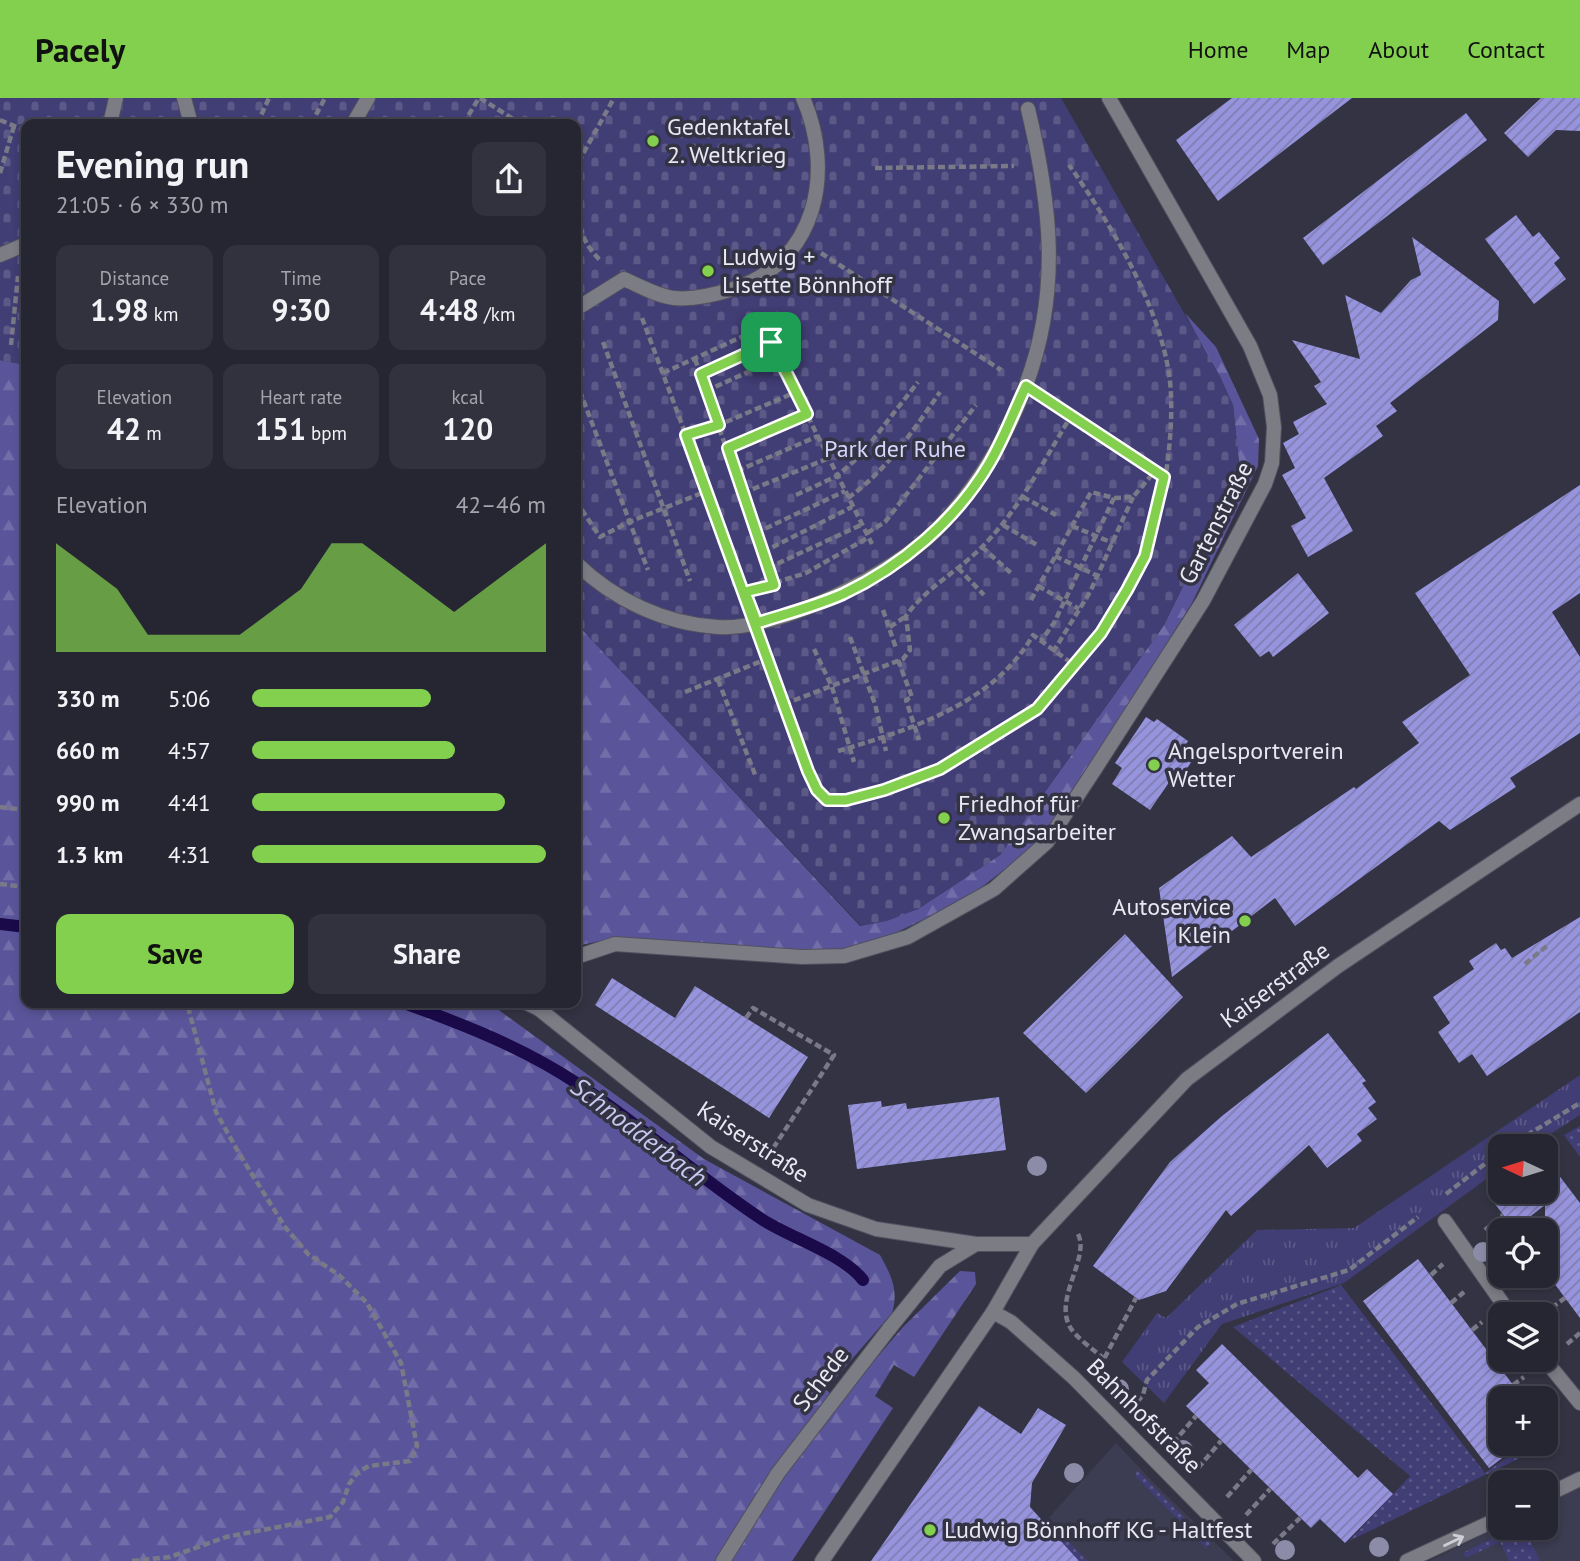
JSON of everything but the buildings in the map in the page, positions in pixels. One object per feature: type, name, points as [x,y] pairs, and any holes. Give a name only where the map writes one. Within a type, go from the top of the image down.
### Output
[{"type":"street","points":[[111,119],[116,98]]},
{"type":"street","points":[[184,98],[190,119]]},
{"type":"street","points":[[356,119],[368,98]]},
{"type":"street","points":[[581,306],[624,279],[673,298],[712,296],[770,273],[786,258],[799,239],[818,180],[819,152],[815,126],[803,98]]},
{"type":"street","name":"Gartenstraße","points":[[581,955],[615,944],[802,957],[844,956],[908,937],[994,889],[1047,842],[1203,601],[1265,484],[1272,463],[1274,427],[1270,395],[1250,346],[1109,98]]},
{"type":"street","points":[[581,567],[618,596],[648,611],[685,622],[721,627],[757,623],[842,594],[902,558],[935,531],[964,499],[989,463],[1026,386],[1050,290],[1050,242],[1042,165],[1028,109]]},
{"type":"street","points":[[0,255],[21,246]]},
{"type":"street","name":"Kaiserstraße","points":[[822,1561],[993,1312],[1032,1244],[1187,1079],[1338,966],[1580,804]]},
{"type":"street","name":"Kaiserstraße","points":[[540,1008],[710,1147],[808,1205],[876,1229],[976,1244],[1032,1244]]},
{"type":"street","points":[[1445,1221],[1502,1302]]},
{"type":"street","name":"Schede","points":[[723,1561],[778,1473],[889,1329],[940,1266],[976,1244]]},
{"type":"street","name":"Bahnhofstraße","points":[[993,1312],[1011,1322],[1074,1378],[1228,1534],[1259,1557]]},
{"type":"street","points":[[1555,1372],[1580,1403]]},
{"type":"street","points":[[1558,1490],[1580,1479]]},
{"type":"street","points":[[1407,1561],[1488,1524]]},
{"type":"path","points":[[259,119],[269,98]]},
{"type":"path","points":[[314,119],[325,98]]},
{"type":"path","points":[[466,119],[479,98],[513,119]]},
{"type":"path","points":[[581,153],[614,98]]},
{"type":"path","points":[[0,120],[21,129]]},
{"type":"path","points":[[0,173],[14,127]]},
{"type":"path","points":[[581,232],[588,249],[624,279],[633,295],[817,790],[827,800],[846,800],[929,774],[1037,709],[1101,633],[1145,556],[1164,477],[1171,394],[1160,338],[1147,300],[1089,193],[1066,162]]},
{"type":"path","points":[[875,168],[1042,165]]},
{"type":"path","points":[[799,239],[1164,477]]},
{"type":"path","points":[[11,345],[21,268]]},
{"type":"path","points":[[663,373],[763,327],[869,537],[839,555],[774,585],[745,592]]},
{"type":"path","points":[[603,342],[690,581]]},
{"type":"path","points":[[701,374],[771,342]]},
{"type":"path","points":[[706,391],[779,358]]},
{"type":"path","points":[[695,359],[737,471],[774,585]]},
{"type":"path","points":[[796,495],[837,476],[881,433],[918,382]]},
{"type":"path","points":[[686,435],[719,425],[796,392]]},
{"type":"path","points":[[848,498],[869,483],[886,464],[940,393]]},
{"type":"path","points":[[581,394],[648,570]]},
{"type":"path","points":[[867,533],[885,522],[976,405]]},
{"type":"path","points":[[728,448],[807,414]]},
{"type":"path","points":[[890,627],[906,616],[915,603],[982,547],[1003,525],[1023,497],[1071,416]]},
{"type":"path","points":[[737,471],[818,436]]},
{"type":"path","points":[[743,493],[829,458]]},
{"type":"path","points":[[1053,652],[1098,576],[1133,497],[1154,471]]},
{"type":"path","points":[[581,508],[600,537],[629,522],[707,491]]},
{"type":"path","points":[[756,533],[845,491]]},
{"type":"path","points":[[1031,600],[1091,492],[1114,498],[1133,497]]},
{"type":"path","points":[[1023,497],[1056,515]]},
{"type":"path","points":[[1041,641],[1066,600],[1114,498]]},
{"type":"path","points":[[763,552],[852,507]]},
{"type":"path","points":[[768,568],[863,524]]},
{"type":"path","points":[[1003,525],[1037,545]]},
{"type":"path","points":[[1072,526],[1113,543]]},
{"type":"path","points":[[982,547],[1012,574]]},
{"type":"path","points":[[1055,556],[1098,576]]},
{"type":"path","points":[[958,567],[984,595]]},
{"type":"path","points":[[1038,586],[1079,609]]},
{"type":"path","points":[[883,610],[896,648]]},
{"type":"path","points":[[784,704],[898,660],[910,650],[906,616]]},
{"type":"path","points":[[838,751],[915,727],[948,710],[1003,671],[1025,650],[1033,635],[1074,665]]},
{"type":"path","points":[[850,637],[864,674],[886,751]]},
{"type":"path","points":[[814,649],[832,687],[854,762]]},
{"type":"path","points":[[685,692],[769,659]]},
{"type":"path","points":[[898,660],[912,697],[906,700],[919,740]]},
{"type":"path","points":[[718,680],[756,777]]},
{"type":"path","points":[[0,807],[21,809]]},
{"type":"path","points":[[0,884],[21,886]]},
{"type":"path","points":[[1525,964],[1548,945]]},
{"type":"path","points":[[132,1561],[170,1557],[226,1537],[330,1517],[343,1502],[349,1484],[358,1472],[369,1466],[410,1461],[417,1446],[401,1363],[366,1303],[339,1275],[308,1254],[285,1227],[216,1112],[188,1008]]},
{"type":"path","points":[[746,1018],[753,1008],[834,1055],[756,1174]]},
{"type":"path","points":[[1529,1134],[1580,1103]]},
{"type":"path","points":[[1442,1197],[1488,1161]]},
{"type":"path","points":[[1064,1209],[1081,1239],[1068,1292],[1069,1325],[1104,1359]]},
{"type":"path","points":[[1117,1423],[1143,1395],[1147,1380],[1198,1326],[1237,1304],[1349,1270],[1423,1213]]},
{"type":"path","points":[[1074,1378],[1104,1359],[1136,1298]]},
{"type":"path","points":[[1558,1303],[1565,1298]]},
{"type":"path","points":[[1210,1516],[1251,1470]]},
{"type":"path","points":[[1228,1534],[1270,1489]]},
{"type":"path","points":[[1259,1557],[1300,1518]]},
{"type":"shaded area","points":[[1116,1443],[1234,1561],[1079,1561],[1044,1523]]},
{"type":"shaded area","points":[[1580,1488],[1580,1561],[1429,1561],[1488,1533],[1488,1540],[1558,1540],[1558,1499]]},
{"type":"green space","name":"Park der Ruhe","points":[[0,98],[1061,98],[1220,376],[1233,405],[1239,463],[1231,488],[1164,625],[1000,855],[918,909],[887,921],[861,926],[581,628],[581,119],[21,119],[21,364],[0,360]]},
{"type":"green space","points":[[1185,313],[1216,347],[1259,439],[1258,466],[1192,603],[1051,827],[1034,846],[968,898],[889,936],[847,950],[769,950],[615,938],[581,945],[581,628],[860,926],[918,909],[1000,855],[1164,625],[1231,488],[1239,463],[1233,405]]},
{"type":"green space","points":[[0,360],[21,364],[21,1008],[496,1008],[704,1159],[880,1255],[893,1283],[895,1297],[892,1313],[826,1389],[838,1403],[903,1327],[960,1271],[975,1272],[976,1284],[914,1377],[894,1365],[875,1396],[893,1408],[792,1561],[0,1561]]},
{"type":"green space","points":[[1580,1075],[1580,1115],[1551,1134],[1493,1134]]},
{"type":"green space","points":[[1580,1126],[1580,1157],[1564,1135]]},
{"type":"green space","points":[[1488,1137],[1488,1178],[1344,1283],[1222,1324],[1164,1403],[1122,1362],[1157,1313],[1166,1318],[1257,1230],[1354,1228]]},
{"type":"green space","points":[[1341,1285],[1488,1474],[1349,1541],[1410,1476],[1233,1327]]},
{"type":"green space","points":[[1508,1456],[1524,1456],[1495,1470],[1489,1470]]},
{"type":"green space","points":[[1137,1470],[1211,1544],[1206,1548],[1135,1476]]},
{"type":"green space","points":[[1047,1520],[1088,1561],[1079,1561],[1044,1523]]},
{"type":"green space","points":[[1489,1540],[1530,1540],[1540,1561],[1509,1561],[1500,1542],[1466,1558],[1463,1553]]},
{"type":"waterway","name":"Schnodderbach","points":[[0,924],[21,926]]},
{"type":"waterway","name":"Schnodderbach","points":[[417,1008],[494,1038],[558,1071],[625,1117],[739,1204],[775,1227],[843,1262],[863,1280]]},
{"type":"place","name":"Gedenktafel 2. Weltkrieg","points":[[653,141]]},
{"type":"place","name":"Ludwig + Lisette Bönnhoff","points":[[708,271]]},
{"type":"place","name":"Angelsportverein Wetter","points":[[1154,765]]},
{"type":"place","name":"Friedhof für Zwangsarbeiter","points":[[944,818]]},
{"type":"place","name":"Autoservice Klein","points":[[1245,921]]},
{"type":"place","name":"Ludwig Bönnhoff KG - Haltfest","points":[[930,1530]]},
{"type":"route","points":[[771,342],[701,374],[719,425],[686,435],[745,592],[757,623],[808,771],[817,790],[827,800],[846,800],[884,790],[940,769],[1037,709],[1101,633],[1127,590],[1145,556],[1164,477],[1026,386],[989,463],[964,499],[935,531],[911,552],[842,594],[757,623],[745,592],[774,585],[728,448],[807,414],[771,342]]}]
